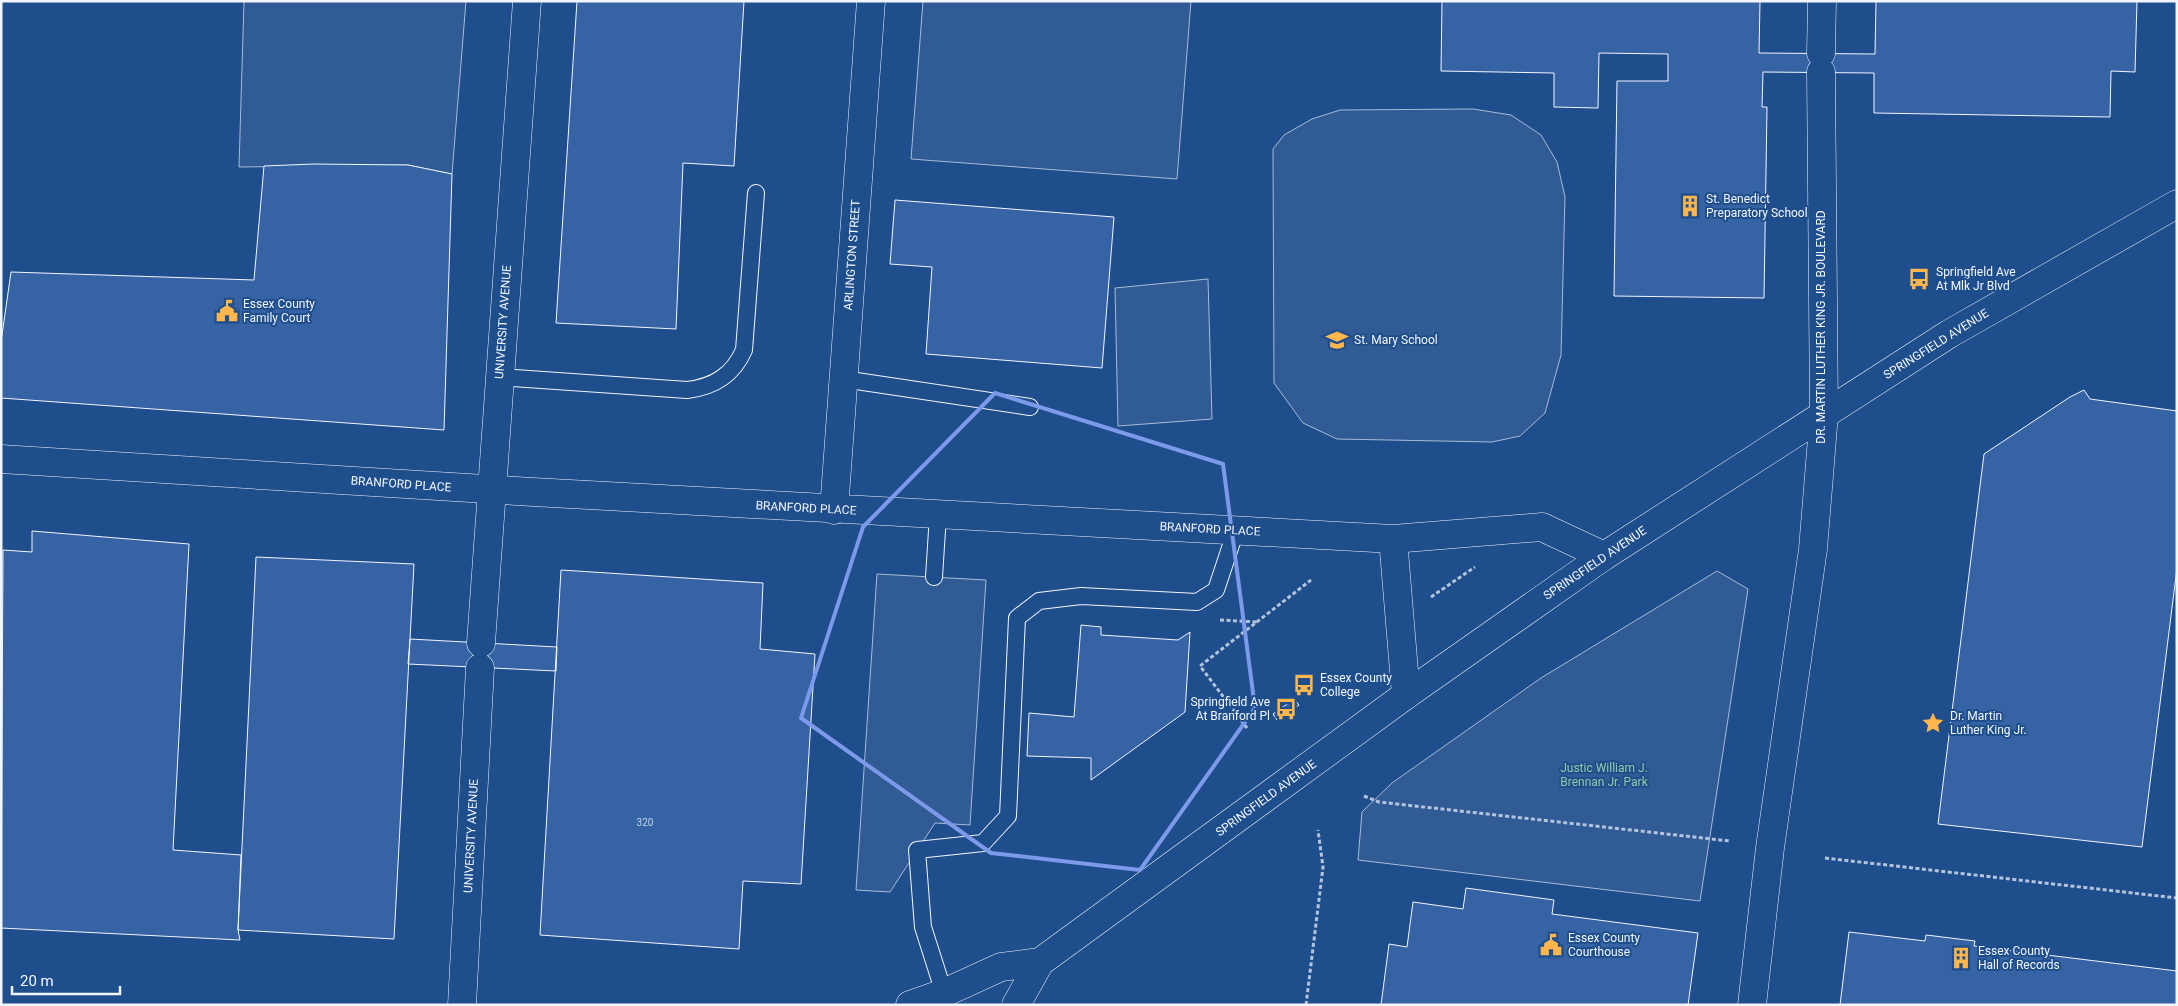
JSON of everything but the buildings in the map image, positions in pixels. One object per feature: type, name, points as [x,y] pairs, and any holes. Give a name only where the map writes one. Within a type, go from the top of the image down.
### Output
[{"type":"street","name":"UNIVERSITY AVENUE","points":[[462,1005],[480,656],[527,1]]},
{"type":"street","name":"ARLINGTON STREET","points":[[834,510],[871,1]]},
{"type":"street","name":"DR. MARTIN LUTHER KING JR. BOULEVARD","points":[[1752,1005],[1770,848],[1814,549],[1824,414],[1822,1]]},
{"type":"street","name":"SPRINGFIELD AVENUE","points":[[1016,1005],[1040,962],[1406,695],[1604,556],[1949,334],[2175,207]]},
{"type":"street","name":"BRANFORD PLACE","points":[[1,459],[834,510],[1394,539],[1542,527],[1604,556]]},
{"type":"street","points":[[1394,539],[1406,695]]},
{"type":"street","name":"SPRINGFIELD AVENUE","points":[[910,1005],[944,993],[1000,967],[1040,962]]},
{"type":"lane","points":[[499,376],[687,390],[703,388],[717,382],[738,363],[744,350],[756,193]]},
{"type":"lane","points":[[843,379],[1030,407]]},
{"type":"lane","points":[[934,577],[938,515]]},
{"type":"lane","points":[[944,993],[923,927],[917,850],[983,842],[1008,816],[1017,618],[1039,601],[1081,596],[1197,602],[1216,590],[1236,530]]},
{"type":"path","points":[[1429,598],[1482,562]]},
{"type":"path","points":[[1247,728],[1200,666],[1311,580]]},
{"type":"path","points":[[1364,796],[1379,802],[1730,841]]},
{"type":"path","points":[[1306,1005],[1323,867],[1318,830]]},
{"type":"path","points":[[1825,858],[2177,898]]},
{"type":"highlighted area","points":[[995,393],[1223,464],[1255,708],[1140,870],[991,853],[801,718],[863,527]]},
{"type":"shaded area","points":[[244,1],[466,1],[452,174],[408,165],[239,167]]},
{"type":"shaded area","points":[[923,1],[1191,1],[1177,179],[911,159]]},
{"type":"shaded area","points":[[1473,109],[1511,115],[1541,135],[1557,162],[1565,197],[1561,355],[1545,413],[1520,436],[1492,442],[1337,439],[1303,423],[1274,383],[1273,149],[1284,135],[1312,119],[1340,110]]},
{"type":"shaded area","points":[[1208,279],[1212,419],[1118,426],[1115,288]]},
{"type":"shaded area","name":"Justic William J. Brennan Jr. Park","points":[[1717,571],[1748,589],[1700,901],[1358,860],[1362,812],[1392,783],[1541,678]]},
{"type":"shaded area","points":[[877,574],[986,580],[970,825],[935,823],[890,892],[856,890]]},
{"type":"place","name":"St. Benedict Preparatory School","points":[[1690,206]]},
{"type":"place","name":"Springfield Ave At Mlk Jr Blvd","points":[[1919,279]]},
{"type":"place","name":"Essex County Family Court","points":[[227,311]]},
{"type":"place","name":"St. Mary School","points":[[1337,340]]},
{"type":"place","name":"Essex County College","points":[[1304,685]]},
{"type":"place","name":"Springfield Ave At Branford Pl","points":[[1286,709]]},
{"type":"place","name":"Dr. Martin Luther King Jr.","points":[[1933,723]]},
{"type":"place","name":"Essex County Courthouse","points":[[1551,945]]},
{"type":"place","name":"Essex County Hall of Records","points":[[1961,958]]}]
